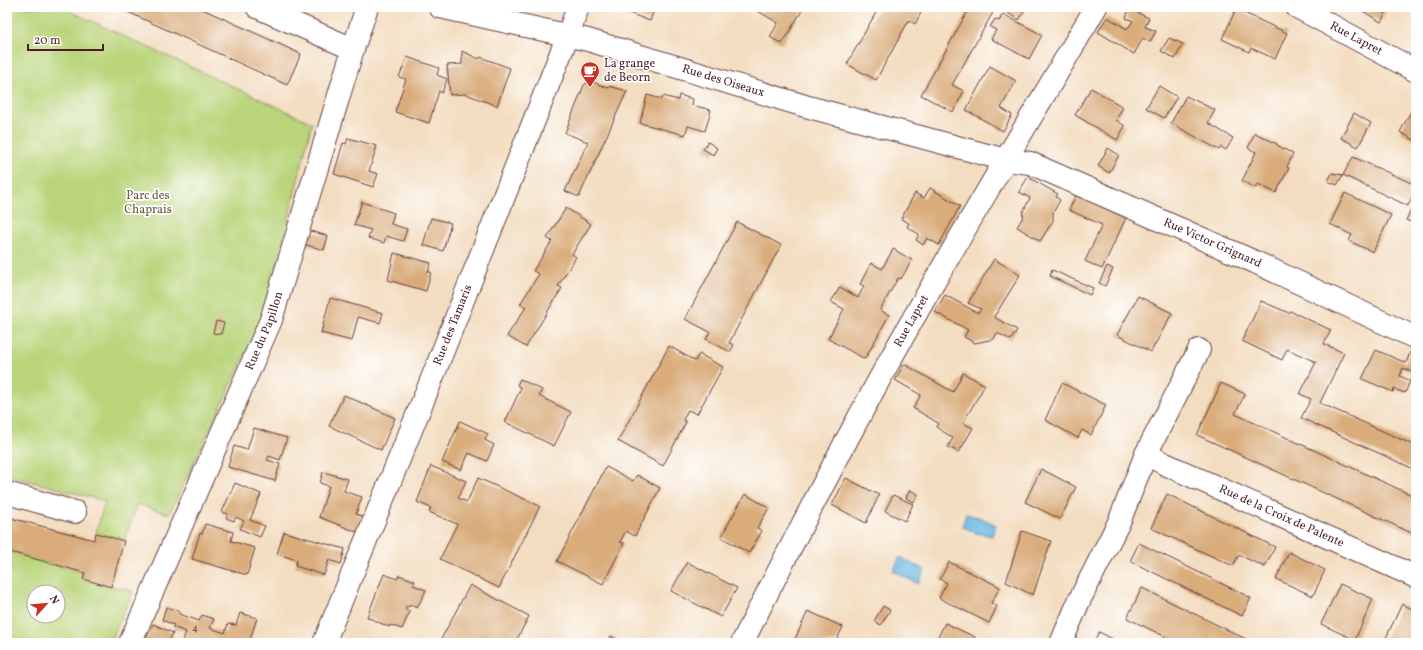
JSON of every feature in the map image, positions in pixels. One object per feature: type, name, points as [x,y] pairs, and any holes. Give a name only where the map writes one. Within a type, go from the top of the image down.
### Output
[{"type":"street","points":[[257,7],[353,49]]},
{"type":"street","name":"Rue du Papillon","points":[[130,643],[271,320],[367,7]]},
{"type":"street","name":"Rue des Oiseaux","points":[[440,7],[568,35],[805,106],[1006,160]]},
{"type":"street","name":"Rue des Tamaris","points":[[324,643],[432,378],[578,7]]},
{"type":"street","name":"Rue Lapret","points":[[742,643],[813,502],[908,326],[1096,7]]},
{"type":"street","name":"Rue Lapret","points":[[1297,7],[1416,71]]},
{"type":"street","name":"Rue Victor Grignard","points":[[1006,160],[1030,163],[1255,262],[1416,338]]},
{"type":"street","points":[[1061,643],[1079,601],[1119,522],[1146,454],[1199,350]]},
{"type":"street","name":"Rue de la Croix de Palente","points":[[1146,454],[1416,578]]},
{"type":"street","points":[[7,493],[75,512]]},
{"type":"green space","name":"Parc des Chaprais","points":[[7,7],[61,7],[312,123],[275,273],[257,331],[169,514],[137,504],[124,541],[96,533],[105,501],[7,475]]},
{"type":"green space","points":[[7,551],[85,573],[83,579],[133,591],[110,643],[27,643],[7,637]]},
{"type":"water","points":[[966,514],[982,518],[996,525],[992,536],[976,533],[962,526]]},
{"type":"water","points":[[900,557],[925,570],[918,584],[893,571]]},
{"type":"building","points":[[117,7],[198,7],[301,54],[287,85]]},
{"type":"building","points":[[613,7],[655,7],[650,21]]},
{"type":"building","points":[[751,7],[804,7],[782,44],[770,37],[778,23]]},
{"type":"building","points":[[879,7],[915,7],[922,11],[915,24],[909,20],[876,80],[847,64]]},
{"type":"building","points":[[970,7],[996,7],[952,85],[964,91],[953,112],[921,95]]},
{"type":"building","points":[[1011,7],[1020,7],[1025,10],[1019,20],[1008,13]]},
{"type":"building","points":[[1360,7],[1389,7],[1381,22],[1359,9]]},
{"type":"building","points":[[1129,9],[1149,18],[1145,27],[1156,31],[1150,42],[1143,38],[1134,54],[1098,32],[1107,17],[1127,29],[1133,21],[1126,18]]},
{"type":"building","points":[[1236,9],[1287,33],[1275,59],[1251,48],[1249,52],[1222,39]]},
{"type":"building","points":[[1003,14],[1042,35],[1029,59],[991,39],[996,30],[990,27],[995,19],[999,21]]},
{"type":"building","points":[[1169,38],[1183,44],[1175,59],[1161,51]]},
{"type":"building","points":[[462,51],[479,59],[480,57],[510,68],[497,106],[466,94],[450,95],[447,65],[462,64]]},
{"type":"building","points":[[407,57],[439,68],[437,75],[447,79],[442,93],[439,91],[429,123],[395,112],[406,79],[399,77]]},
{"type":"building","points":[[990,66],[1016,81],[1001,108],[1012,115],[1003,131],[966,110]]},
{"type":"building","points":[[590,81],[609,88],[609,86],[627,91],[579,197],[565,191],[588,142],[565,133],[584,85]]},
{"type":"building","points":[[1159,86],[1177,97],[1164,118],[1146,108]]},
{"type":"building","points":[[1091,88],[1123,107],[1116,120],[1125,126],[1117,140],[1075,115]]},
{"type":"building","points":[[647,95],[662,99],[663,96],[678,100],[679,95],[693,99],[692,105],[711,110],[705,131],[688,126],[685,135],[640,123]]},
{"type":"building","points":[[1186,96],[1215,110],[1208,123],[1233,138],[1226,150],[1221,147],[1219,150],[1171,123]]},
{"type":"building","points":[[1416,102],[1416,141],[1400,132]]},
{"type":"building","points":[[1354,113],[1371,123],[1358,147],[1341,138]]},
{"type":"building","points":[[1255,133],[1293,154],[1287,167],[1289,168],[1276,193],[1258,184],[1256,188],[1242,181],[1256,152],[1248,148]]},
{"type":"building","points":[[348,138],[377,146],[369,171],[378,174],[373,187],[334,174],[343,143],[346,144]]},
{"type":"building","points":[[708,142],[717,148],[713,155],[703,149]]},
{"type":"building","points":[[1108,148],[1119,155],[1109,173],[1098,166]]},
{"type":"building","points":[[1353,157],[1416,185],[1408,206],[1343,175]]},
{"type":"building","points":[[1332,173],[1343,175],[1337,185],[1328,181]]},
{"type":"building","points":[[1028,177],[1058,194],[1056,197],[1060,200],[1053,213],[1053,221],[1040,241],[1017,227],[1024,215],[1022,214],[1030,198],[1019,192]]},
{"type":"building","points":[[930,188],[960,206],[939,245],[927,238],[923,245],[916,240],[919,234],[907,227],[909,223],[901,219],[915,193],[924,198]]},
{"type":"building","points":[[1345,193],[1391,215],[1373,252],[1349,241],[1352,235],[1330,224]]},
{"type":"building","points":[[1076,195],[1126,218],[1102,269],[1085,261],[1102,225],[1069,210]]},
{"type":"building","points":[[362,202],[394,213],[391,224],[407,229],[403,241],[386,236],[384,243],[368,238],[371,230],[354,225]]},
{"type":"building","points":[[566,208],[591,224],[572,254],[576,257],[558,286],[562,288],[526,347],[507,336],[526,307],[520,304],[539,274],[533,271],[552,241],[547,238]]},
{"type":"building","points":[[1412,208],[1416,210],[1415,224],[1406,220]]},
{"type":"building","points":[[431,218],[451,223],[443,251],[423,245]]},
{"type":"building","points":[[737,222],[781,245],[729,343],[734,345],[730,352],[706,339],[710,332],[685,319]]},
{"type":"building","points":[[307,230],[328,236],[324,250],[303,244]]},
{"type":"building","points":[[893,249],[912,260],[901,279],[898,278],[880,310],[889,315],[865,359],[828,339],[844,309],[831,302],[840,287],[858,298],[864,286],[860,284],[871,263],[882,269]]},
{"type":"building","points":[[394,253],[431,263],[428,272],[431,272],[426,291],[388,280]]},
{"type":"building","points":[[994,259],[1020,275],[994,317],[1017,330],[1011,340],[997,333],[994,339],[975,343],[964,337],[968,330],[935,312],[945,295],[978,313],[981,309],[968,303]]},
{"type":"building","points":[[1107,266],[1113,269],[1105,286],[1099,283]]},
{"type":"building","points":[[1052,270],[1093,288],[1090,295],[1050,276]]},
{"type":"building","points":[[1138,296],[1172,313],[1151,352],[1117,335]]},
{"type":"building","points":[[330,298],[383,313],[380,323],[358,317],[352,341],[321,333]]},
{"type":"building","points":[[1261,301],[1289,313],[1290,311],[1331,330],[1324,344],[1344,353],[1320,403],[1416,446],[1416,470],[1301,418],[1311,399],[1300,394],[1316,362],[1287,349],[1282,360],[1242,341]]},
{"type":"building","points":[[216,321],[224,323],[221,334],[213,333]]},
{"type":"building","points":[[669,346],[695,361],[699,354],[723,367],[697,414],[688,410],[683,420],[686,422],[663,466],[618,441]]},
{"type":"building","points":[[1376,350],[1406,363],[1411,350],[1416,352],[1416,374],[1403,368],[1400,376],[1410,381],[1405,393],[1394,389],[1393,392],[1362,379]]},
{"type":"building","points":[[904,364],[953,392],[963,373],[985,385],[963,423],[973,428],[959,452],[948,447],[953,438],[936,427],[938,423],[913,408],[921,395],[895,380]]},
{"type":"building","points":[[520,379],[542,390],[539,396],[571,412],[554,446],[505,422],[521,388],[517,385]]},
{"type":"building","points":[[1062,383],[1106,405],[1091,435],[1082,430],[1078,438],[1045,420]]},
{"type":"building","points":[[1221,383],[1245,394],[1235,414],[1416,497],[1416,535],[1197,435]]},
{"type":"building","points":[[344,395],[395,418],[381,450],[329,426]]},
{"type":"building","points":[[460,421],[488,434],[485,440],[494,445],[487,461],[469,453],[461,470],[442,462]]},
{"type":"building","points":[[254,428],[287,438],[280,460],[269,456],[267,460],[280,464],[275,481],[228,467],[234,446],[247,450]]},
{"type":"building","points":[[431,466],[466,481],[458,498],[467,502],[478,478],[540,506],[499,588],[440,559],[457,524],[429,512],[431,508],[417,502]]},
{"type":"building","points":[[606,467],[633,481],[637,475],[660,488],[635,536],[626,531],[620,542],[624,543],[603,584],[557,561]]},
{"type":"building","points":[[1041,469],[1076,487],[1060,519],[1025,502]]},
{"type":"building","points":[[323,472],[348,479],[344,491],[362,497],[356,514],[364,517],[357,532],[319,517],[329,486],[320,483]]},
{"type":"building","points":[[846,478],[879,495],[866,523],[832,505]]},
{"type":"building","points":[[235,483],[261,494],[250,520],[265,526],[260,537],[240,529],[244,521],[236,517],[234,521],[226,518],[228,514],[222,512]]},
{"type":"building","points":[[910,490],[918,494],[914,502],[906,498]]},
{"type":"building","points":[[745,494],[769,508],[757,528],[762,531],[749,553],[721,537]]},
{"type":"building","points":[[1167,494],[1275,547],[1265,567],[1239,555],[1233,566],[1151,528]]},
{"type":"building","points":[[893,495],[913,504],[905,521],[885,511]]},
{"type":"building","points":[[7,517],[94,540],[96,533],[124,541],[111,587],[83,579],[85,573],[7,551]]},
{"type":"building","points":[[205,524],[233,532],[231,541],[255,548],[247,575],[192,559],[200,533],[202,534]]},
{"type":"building","points":[[1022,531],[1051,541],[1033,595],[1006,582]]},
{"type":"building","points":[[284,532],[345,549],[341,564],[329,560],[324,575],[295,566],[297,560],[277,554]]},
{"type":"building","points":[[1139,543],[1251,598],[1242,616],[1130,561]]},
{"type":"building","points":[[1289,552],[1325,570],[1313,596],[1276,579]]},
{"type":"building","points":[[687,562],[737,588],[721,617],[671,591]]},
{"type":"building","points":[[949,562],[1000,587],[991,603],[997,606],[989,623],[939,598],[947,583],[940,579]]},
{"type":"building","points":[[384,574],[397,579],[399,575],[415,581],[413,585],[426,590],[417,608],[410,605],[409,607],[406,606],[405,610],[410,611],[402,629],[390,625],[389,627],[367,617]]},
{"type":"building","points":[[1340,584],[1373,599],[1355,640],[1321,624]]},
{"type":"building","points":[[470,585],[529,616],[515,643],[439,643]]},
{"type":"building","points":[[1142,588],[1254,643],[1178,643],[1127,618]]},
{"type":"building","points":[[1402,604],[1416,611],[1416,643],[1386,643],[1384,642]]},
{"type":"building","points":[[883,606],[890,610],[881,625],[874,621]]},
{"type":"building","points":[[166,607],[179,611],[179,614],[199,621],[202,615],[214,619],[210,628],[225,633],[228,624],[236,625],[240,613],[257,618],[249,643],[182,643],[186,632],[173,627],[174,625],[162,620]]},
{"type":"building","points":[[808,611],[843,627],[835,643],[793,643]]},
{"type":"building","points":[[945,623],[975,637],[972,643],[935,643]]},
{"type":"building","points":[[153,624],[173,633],[168,643],[144,643]]},
{"type":"building","points":[[1099,632],[1121,643],[1093,643]]},
{"type":"building","points":[[611,636],[624,643],[607,643]]},
{"type":"building","points":[[1087,640],[1093,643],[1085,643]]},
{"type":"place","name":"La grange de Beorn","points":[[590,88]]}]
